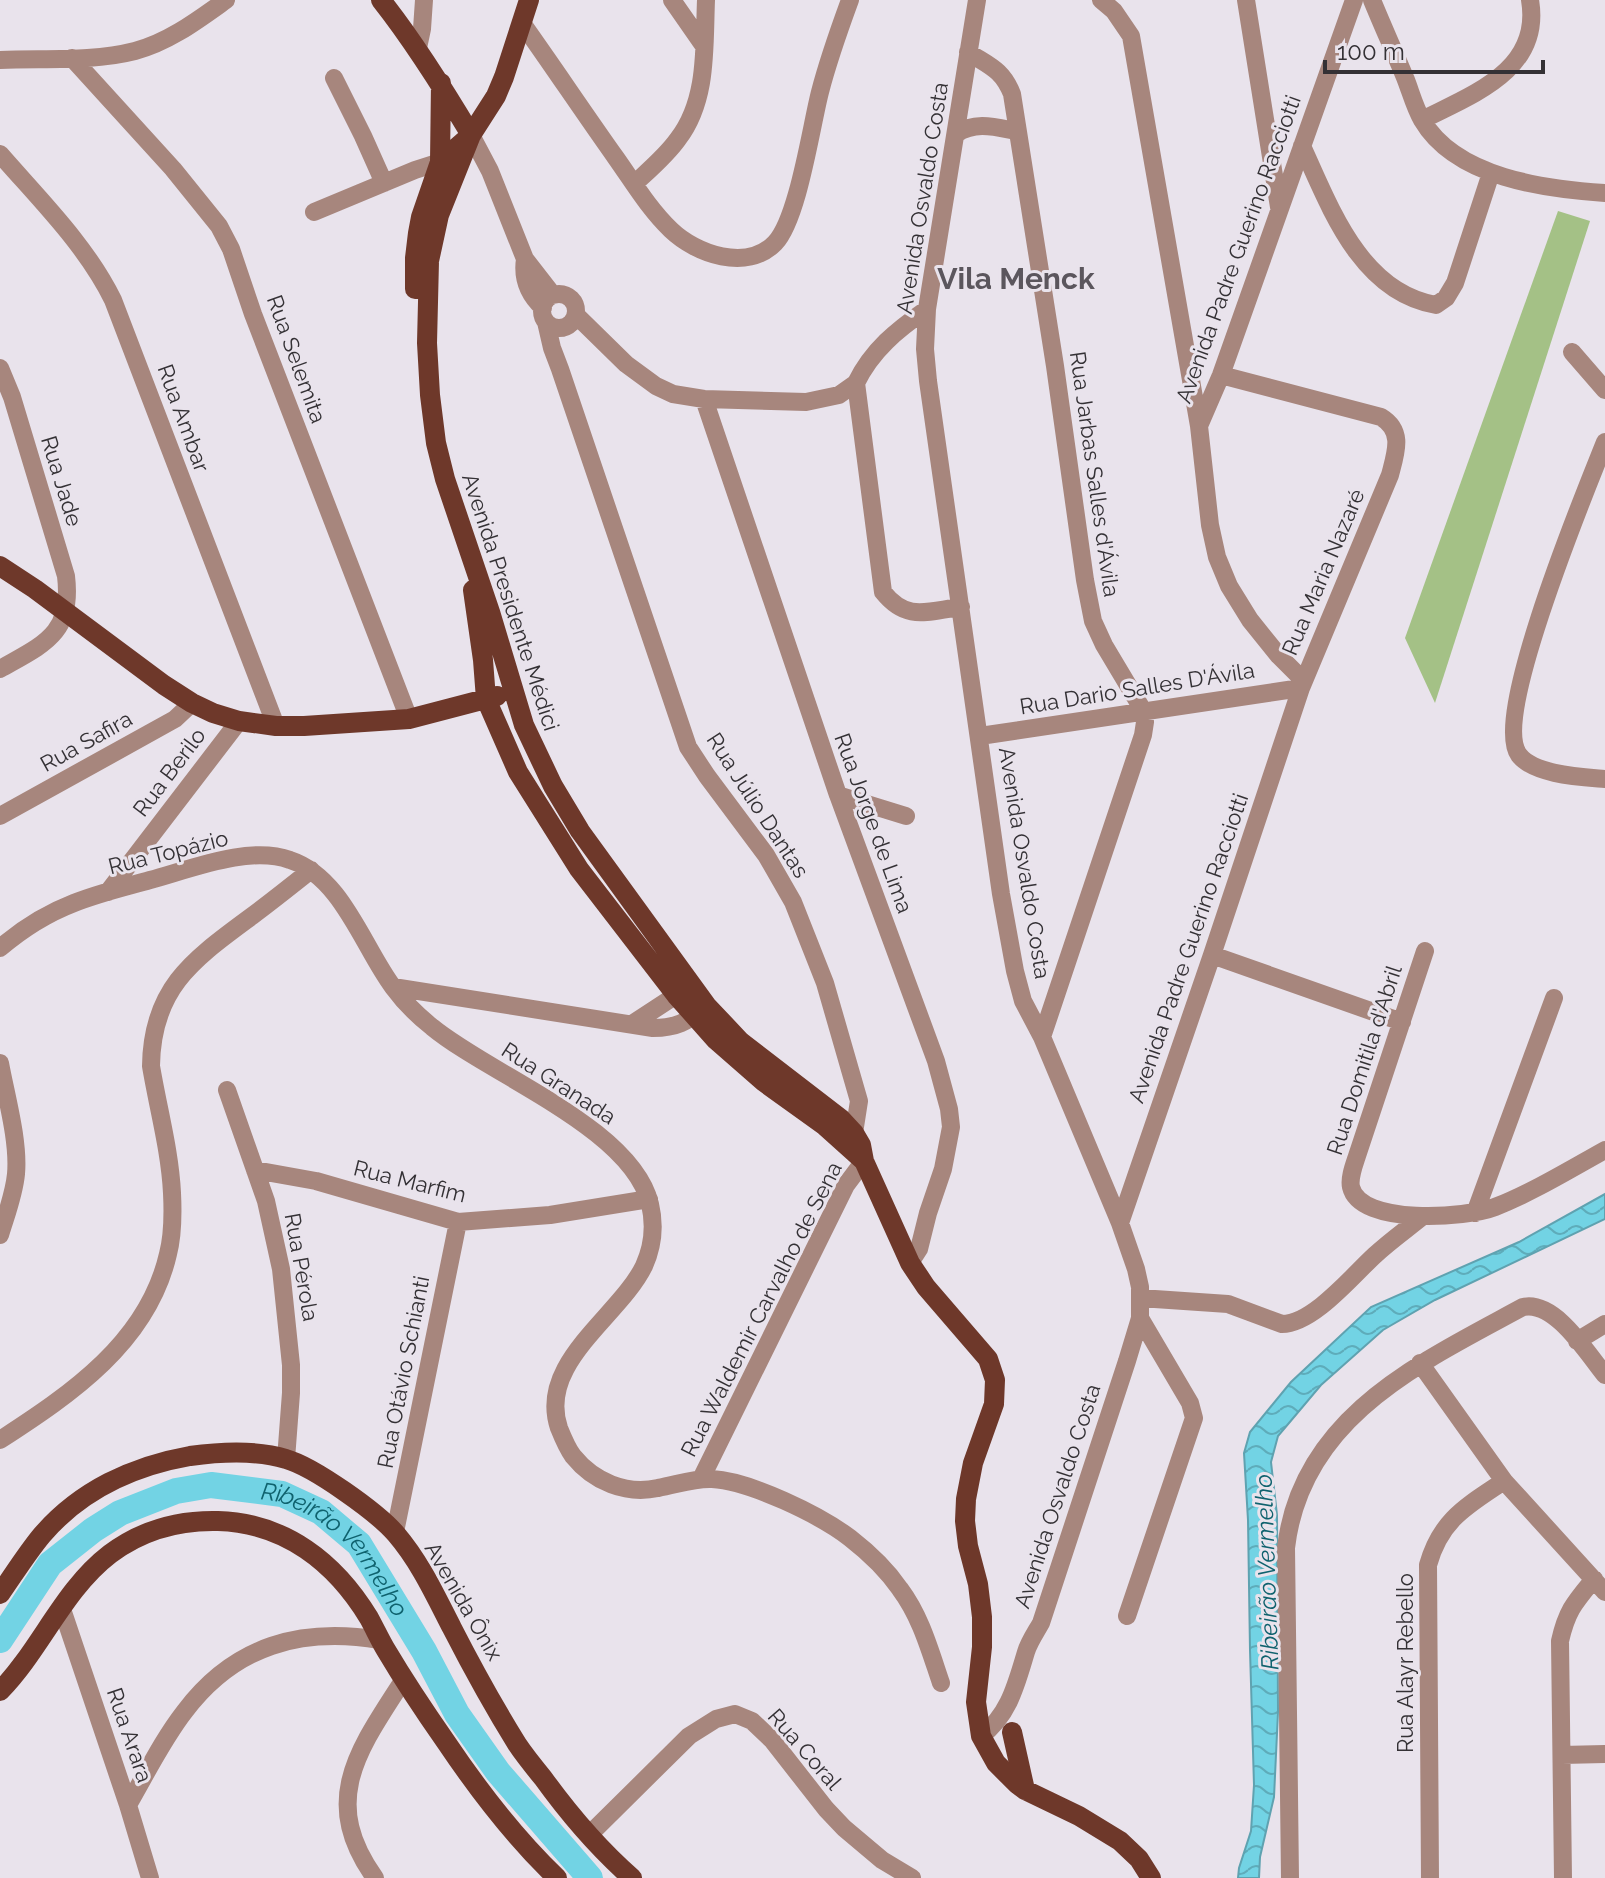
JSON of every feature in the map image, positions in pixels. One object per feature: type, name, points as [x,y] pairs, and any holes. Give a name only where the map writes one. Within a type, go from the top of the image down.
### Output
[{"type":"main road","points":[[381,0],[441,82],[471,135],[496,96],[529,0]]},
{"type":"main road","points":[[440,162],[441,82]]},
{"type":"main road","name":"Avenida Presidente Médici","points":[[471,135],[440,162],[421,217],[415,258],[419,384],[425,429],[472,586],[486,699],[518,772],[579,869],[752,1072],[825,1126],[864,1161]]},
{"type":"main road","name":"Avenida Presidente Médici","points":[[471,135],[439,215],[429,261],[427,343],[436,443],[524,725],[536,753],[553,786],[683,990]]},
{"type":"main road","points":[[0,566],[164,685],[192,703],[239,721],[304,726],[409,719],[503,694],[510,686],[511,678]]},
{"type":"main road","points":[[486,699],[507,726],[525,766],[537,779],[553,786]]},
{"type":"main road","name":"Avenida Presidente Médici","points":[[701,1012],[817,1100],[854,1133],[910,1263],[926,1287],[988,1359],[995,1380],[994,1404],[973,1463],[965,1521],[982,1617],[976,1702],[981,1736],[996,1763],[1025,1790],[1079,1816],[1120,1841],[1139,1859],[1151,1878]]},
{"type":"main road","name":"Avenida Ônix","points":[[0,1594],[52,1525],[99,1487],[122,1476],[203,1454],[250,1453],[286,1459],[347,1494],[395,1532],[417,1562],[519,1746],[559,1800],[632,1878]]},
{"type":"main road","points":[[0,1691],[97,1565],[120,1547],[145,1533],[181,1522],[255,1525],[305,1549],[353,1595],[404,1679],[485,1797],[502,1820],[557,1878]]},
{"type":"main road","points":[[1012,1732],[1025,1790]]},
{"type":"street","points":[[0,60],[72,58],[135,51],[179,32],[226,0]]},
{"type":"street","points":[[398,21],[417,0]]},
{"type":"street","points":[[418,48],[424,0]]},
{"type":"street","points":[[672,0],[704,46]]},
{"type":"street","points":[[634,184],[679,139],[692,117],[699,95],[706,0]]},
{"type":"street","points":[[522,23],[634,184],[673,232],[693,246],[729,258],[748,257],[776,242],[794,205],[821,88],[850,0]]},
{"type":"street","name":"Avenida Osvaldo Costa","points":[[977,0],[927,309],[925,349],[928,381],[1001,894],[1015,971],[1023,1001],[1042,1037],[1120,1223],[1140,1287],[1140,1318],[1041,1623],[1027,1649],[1012,1696],[999,1719],[981,1736]]},
{"type":"street","points":[[1101,0],[1114,11],[1131,36],[1199,426]]},
{"type":"street","points":[[1246,0],[1279,210]]},
{"type":"street","name":"Avenida Padre Guerino Racciotti","points":[[1120,1223],[1302,684],[1250,620],[1229,586],[1217,557],[1210,525],[1199,426],[1221,375],[1354,0]]},
{"type":"street","points":[[1372,0],[1422,120],[1440,143],[1469,163],[1491,173],[1561,190],[1605,193]]},
{"type":"street","points":[[1422,120],[1469,97],[1502,75],[1520,57],[1529,39],[1533,20],[1530,0]]},
{"type":"street","name":"Rua Jarbas Salles d'Ávila","points":[[968,52],[1000,72],[1012,94],[1093,621],[1144,712]]},
{"type":"street","name":"Rua Selemita","points":[[72,58],[204,207],[231,249],[409,719]]},
{"type":"street","points":[[334,78],[384,183]]},
{"type":"street","points":[[956,134],[977,126],[1016,131]]},
{"type":"street","points":[[471,135],[490,171],[525,259],[556,314],[656,386],[673,394],[704,399],[806,402],[839,395],[856,383],[885,341],[927,309]]},
{"type":"street","points":[[1302,146],[1330,207],[1365,263],[1384,281],[1422,303],[1436,305],[1446,298],[1455,283],[1491,173]]},
{"type":"street","name":"Rua Ambar","points":[[0,154],[85,253],[113,300],[276,726]]},
{"type":"street","points":[[314,212],[440,162]]},
{"type":"street","name":"Rua Júlio Dantas","points":[[556,314],[560,369],[688,747],[780,879],[793,902],[825,983],[859,1101],[854,1133]]},
{"type":"street","points":[[1572,352],[1605,390]]},
{"type":"street","name":"Rua Jade","points":[[0,368],[12,397],[66,576],[66,611]]},
{"type":"street","name":"Rua Maria Nazaré","points":[[1221,375],[1381,417],[1395,429],[1397,438],[1390,475],[1302,684]]},
{"type":"street","points":[[856,383],[883,592],[893,604],[905,611],[961,607]]},
{"type":"street","name":"Rua Jorge de Lima","points":[[704,399],[838,795],[936,1061],[949,1109],[951,1127],[943,1169],[919,1249],[910,1263]]},
{"type":"street","points":[[1605,442],[1541,614],[1516,708],[1513,736],[1519,755],[1527,763],[1563,774],[1605,779]]},
{"type":"street","points":[[0,669],[45,644],[66,611]]},
{"type":"street","name":"Rua Dario Salles D'Ávila","points":[[980,736],[1144,712],[1302,684]]},
{"type":"street","name":"Rua Safira","points":[[0,816],[175,719],[192,703]]},
{"type":"street","points":[[1042,1037],[1143,735],[1144,712]]},
{"type":"street","name":"Rua Berilo","points":[[108,892],[239,721]]},
{"type":"street","points":[[838,795],[906,816]]},
{"type":"street","name":"Rua Topázio","points":[[0,948],[75,902],[215,862],[247,856],[276,856],[311,870],[343,905],[393,987]]},
{"type":"street","points":[[0,1440],[45,1411],[107,1360],[130,1334],[155,1295],[169,1252],[172,1223],[172,1191],[151,1066],[157,1022],[173,985],[186,969],[311,870]]},
{"type":"street","name":"Rua Domitila d'Abril","points":[[1423,1216],[1389,1212],[1367,1205],[1355,1195],[1351,1184],[1359,1148],[1425,951]]},
{"type":"street","points":[[1212,955],[1402,1022]]},
{"type":"street","points":[[393,987],[653,1028],[682,1024],[701,1012]]},
{"type":"street","name":"Rua Granada","points":[[393,987],[412,1009],[446,1038],[565,1112],[608,1143],[624,1158],[649,1199],[653,1233],[644,1266],[616,1306],[585,1340],[565,1370],[557,1392],[557,1420],[563,1440],[572,1454],[587,1471],[624,1489],[639,1491],[701,1479],[732,1482],[764,1492],[846,1535],[900,1588],[919,1620],[941,1683]]},
{"type":"street","points":[[632,1024],[683,990]]},
{"type":"street","points":[[1475,1213],[1554,998]]},
{"type":"street","points":[[0,1235],[17,1166],[1,1071]]},
{"type":"street","name":"Rua Pérola","points":[[227,1090],[272,1224],[281,1269],[290,1347],[291,1393],[286,1459]]},
{"type":"street","points":[[1140,1298],[1228,1304],[1282,1324],[1290,1324],[1319,1307],[1423,1216],[1475,1213],[1496,1206],[1605,1150]]},
{"type":"street","name":"Rua Waldemir Carvalho de Sena","points":[[701,1479],[846,1185],[864,1161]]},
{"type":"street","name":"Rua Marfim","points":[[255,1170],[316,1181],[458,1222],[550,1215],[649,1199]]},
{"type":"street","name":"Rua Otávio Schianti","points":[[395,1532],[458,1222]]},
{"type":"street","points":[[1290,1878],[1286,1548],[1292,1511],[1310,1469],[1347,1421],[1375,1397],[1420,1363],[1523,1307],[1543,1308],[1556,1317],[1605,1375]]},
{"type":"street","points":[[1127,1616],[1194,1418],[1190,1403],[1140,1318]]},
{"type":"street","points":[[1577,1341],[1605,1324]]},
{"type":"street","points":[[1420,1363],[1504,1481],[1600,1586],[1569,1612],[1564,1620],[1560,1641],[1563,1878]]},
{"type":"street","name":"Rua Alayr Rebello","points":[[1430,1878],[1428,1565],[1439,1536],[1453,1517],[1504,1481]]},
{"type":"street","name":"Rua Arara","points":[[62,1609],[150,1878]]},
{"type":"street","points":[[128,1805],[185,1711],[213,1681],[251,1653],[289,1640],[315,1636],[344,1635],[380,1640]]},
{"type":"street","points":[[375,1878],[350,1832],[346,1808],[348,1788],[364,1747],[404,1679]]},
{"type":"street","name":"Avenida Osvaldo Costa","points":[[996,1763],[1008,1746],[1012,1732],[1012,1696]]},
{"type":"street","name":"Rua Coral","points":[[589,1835],[689,1736],[716,1719],[735,1714],[752,1721],[772,1740],[844,1828],[882,1860],[912,1878]]},
{"type":"street","points":[[1562,1755],[1605,1754]]},
{"type":"green space","points":[[1558,211],[1590,221],[1435,703],[1405,638]]},
{"type":"water","name":"Ribeirão Vermelho","points":[[1605,1194],[1605,1219],[1435,1300],[1383,1330],[1321,1385],[1278,1436],[1271,1462],[1277,1515],[1278,1712],[1274,1797],[1260,1857],[1259,1878],[1238,1878],[1251,1831],[1254,1785],[1244,1453],[1250,1432],[1291,1382],[1371,1307],[1519,1242]]},
{"type":"waterway","name":"Ribeirão Vermelho","points":[[0,1640],[50,1564],[120,1513],[176,1491],[211,1485],[282,1494],[321,1512],[359,1544],[424,1651],[457,1714],[498,1772],[590,1878]]},
{"type":"district","name":"Vila Menck","points":[[1016,279]]}]
